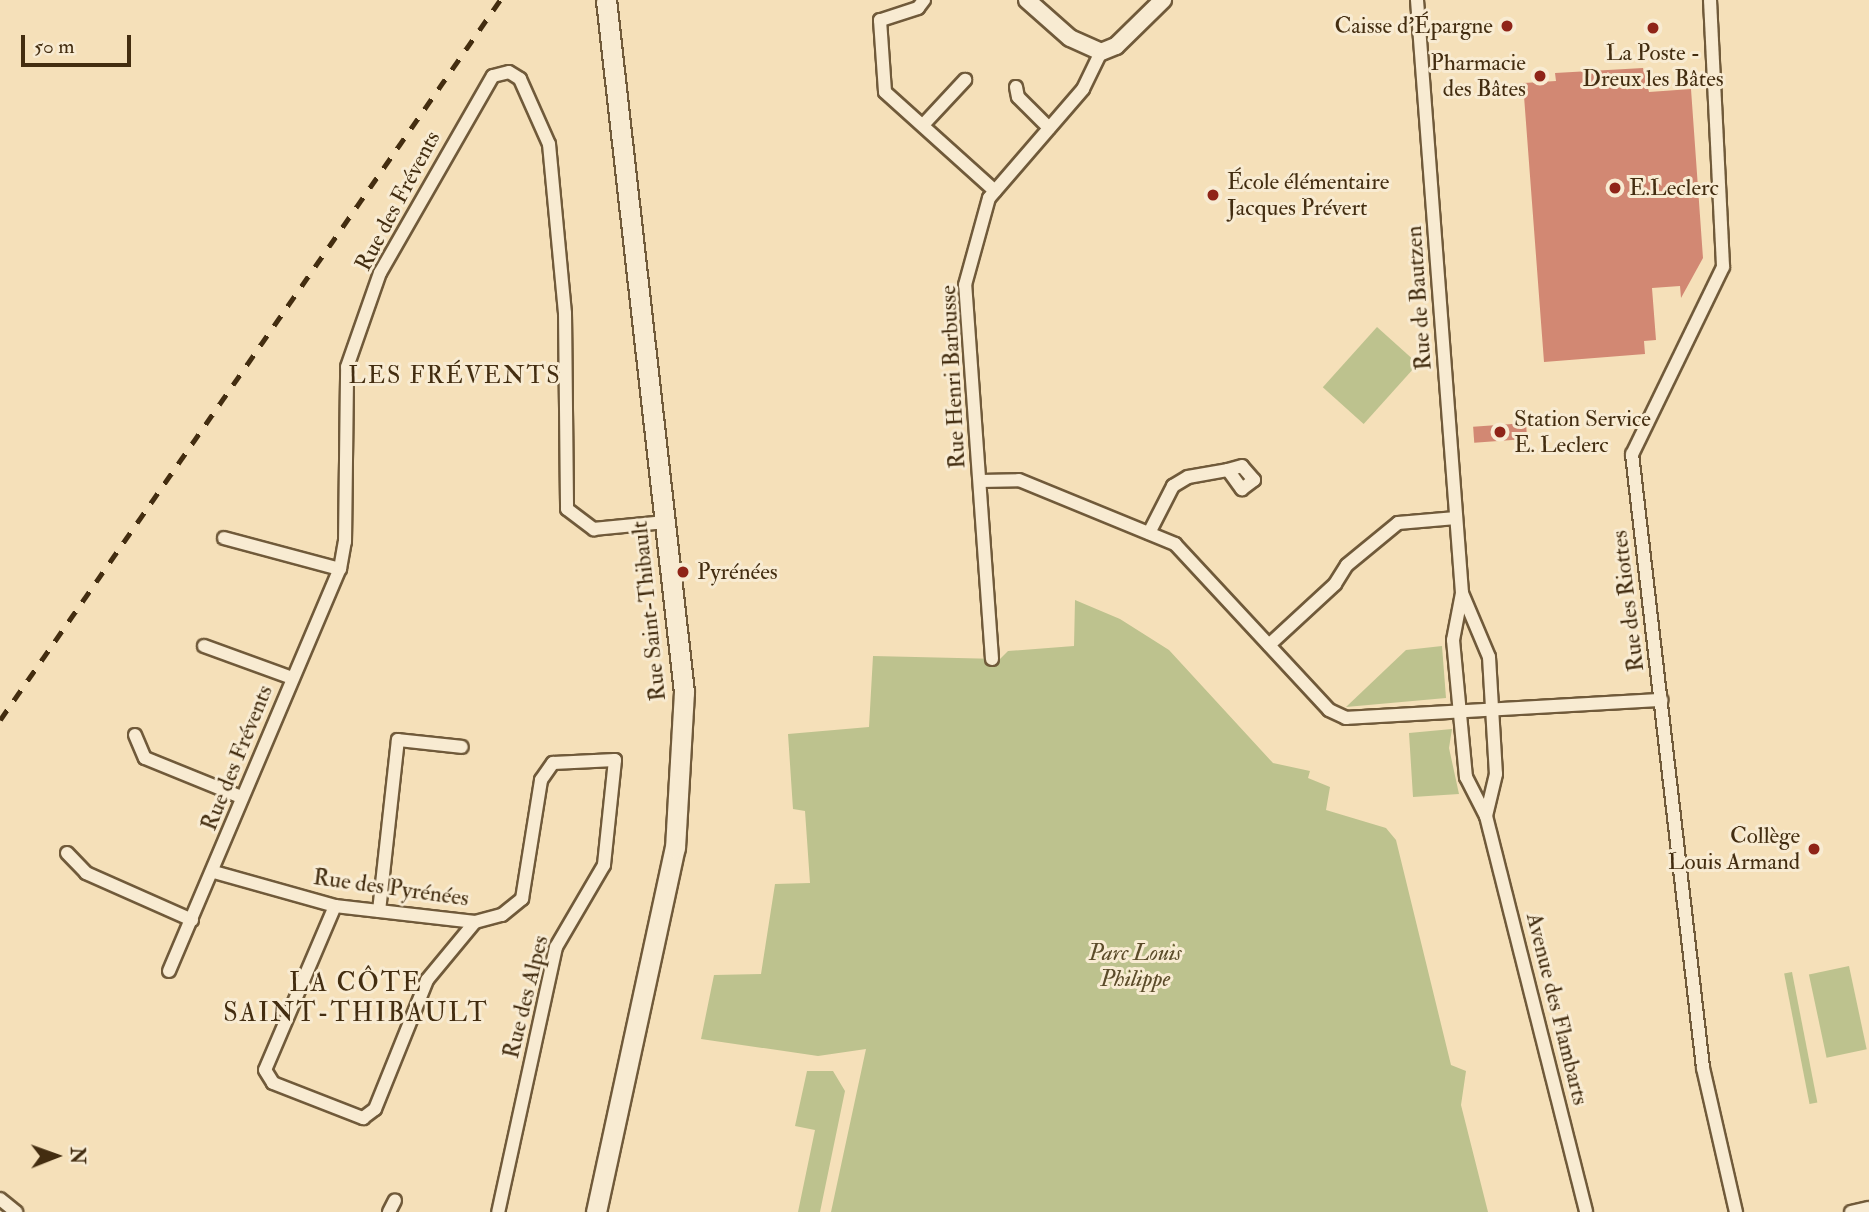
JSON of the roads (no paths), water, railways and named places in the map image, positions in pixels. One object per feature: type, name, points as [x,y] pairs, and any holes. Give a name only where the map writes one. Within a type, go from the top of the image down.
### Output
[{"type":"main road","name":"Rue Saint-Thibault","points":[[596,1212],[679,817],[684,691],[606,0]]},
{"type":"street","points":[[924,0],[918,8],[880,20],[885,92],[995,191]]},
{"type":"street","points":[[1027,0],[1070,38],[1101,52],[1116,46],[1163,0]]},
{"type":"street","name":"Rue de Bautzen","points":[[1417,0],[1462,593],[1453,640],[1466,777],[1486,816]]},
{"type":"street","name":"Rue des Riottes","points":[[1710,0],[1723,267],[1632,454],[1703,1068],[1735,1212]]},
{"type":"street","name":"Rue Henri Barbusse","points":[[992,659],[965,285],[975,236],[995,191],[1094,75],[1101,52]]},
{"type":"street","name":"Rue des Frévents","points":[[169,971],[214,872],[241,797],[340,569],[345,542],[347,367],[380,273],[493,76],[509,72],[520,79],[533,101],[549,144],[557,200],[565,313],[566,509],[594,529],[665,522]]},
{"type":"street","points":[[923,125],[965,80]]},
{"type":"street","points":[[1016,87],[1018,97],[1049,128]]},
{"type":"street","points":[[1149,533],[1173,486],[1210,470],[1228,470]]},
{"type":"street","points":[[980,481],[1019,480],[1175,544],[1329,710],[1346,718],[1661,700]]},
{"type":"street","points":[[1269,645],[1335,584],[1347,565],[1398,523],[1456,519]]},
{"type":"street","points":[[224,538],[340,569]]},
{"type":"street","name":"Rue de Bautzen","points":[[1462,593],[1486,644],[1496,774],[1486,816]]},
{"type":"street","points":[[204,646],[292,678]]},
{"type":"street","points":[[135,735],[145,758],[241,797]]},
{"type":"street","points":[[379,911],[398,740],[462,747]]},
{"type":"street","name":"Rue des Pyrénées","points":[[214,872],[335,906],[475,922],[502,915],[522,899],[541,780],[553,763],[615,760]]},
{"type":"street","name":"Rue des Alpes","points":[[498,1212],[556,947],[604,865],[615,760]]},
{"type":"street","name":"Avenue des Flambarts","points":[[1486,816],[1586,1212]]},
{"type":"street","points":[[67,853],[86,873],[192,920]]},
{"type":"street","points":[[335,906],[265,1070],[273,1083],[363,1118],[375,1109],[427,980],[475,922]]},
{"type":"street","points":[[0,1199],[16,1212]]},
{"type":"street","points":[[1851,1212],[1869,1208]]},
{"type":"railway","points":[[0,720],[500,0]]},
{"type":"place","name":"Caisse d'Épargne","points":[[1507,26]]},
{"type":"place","name":"La Poste - Dreux les Bâtes","points":[[1653,28]]},
{"type":"place","name":"Pharmacie des Bâtes","points":[[1540,76]]},
{"type":"place","name":"E.Leclerc","points":[[1615,188]]},
{"type":"place","name":"École élémentaire Jacques Prévert","points":[[1213,195]]},
{"type":"place","name":"Station Service E. Leclerc","points":[[1500,432]]},
{"type":"place","name":"Pyrénées","points":[[683,572]]},
{"type":"place","name":"Collège Louis Armand","points":[[1814,849]]},
{"type":"district","name":"LES FRÉVENTS","points":[[455,376]]},
{"type":"district","name":"LA CÔTE SAINT-THIBAULT","points":[[356,999]]},
{"type":"park label","name":"Parc Louis Philippe","points":[[1135,966]]}]
